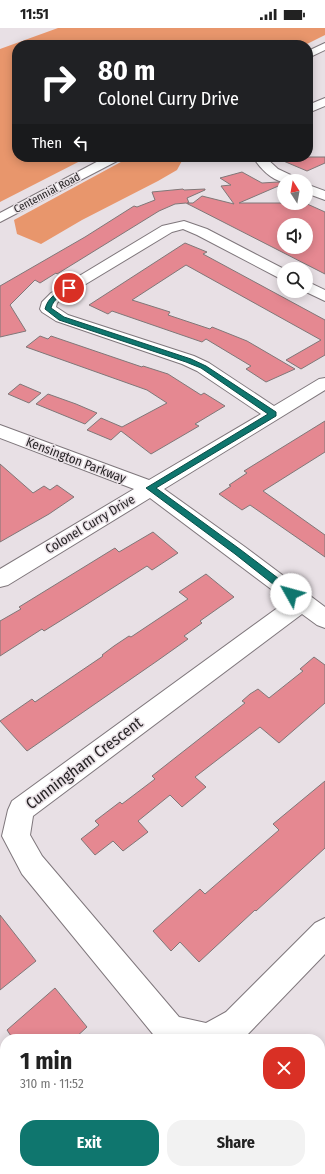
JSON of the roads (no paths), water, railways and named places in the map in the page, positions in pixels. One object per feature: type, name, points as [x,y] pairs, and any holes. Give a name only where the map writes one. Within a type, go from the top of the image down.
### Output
[{"type":"street","points":[[313,52],[325,46]]},
{"type":"street","points":[[313,107],[325,101]]},
{"type":"street","name":"Centennial Road","points":[[0,218],[106,162]]},
{"type":"street","points":[[262,162],[272,172],[277,174]]},
{"type":"street","points":[[313,191],[325,196]]},
{"type":"street","points":[[273,414],[203,367],[188,360],[62,318],[48,309],[50,302],[56,296],[167,229],[184,226],[202,232],[277,271]]},
{"type":"street","points":[[313,290],[325,296]]},
{"type":"street","name":"Colonel Curry Drive","points":[[0,579],[325,383]]},
{"type":"street","name":"Kensington Parkway","points":[[0,431],[150,488],[238,552],[325,619]]},
{"type":"street","name":"Cunningham Crescent","points":[[187,1034],[170,1030],[32,864],[16,836],[21,810],[302,602]]},
{"type":"street","name":"Cunningham Crescent","points":[[217,1034],[237,1023],[325,933]]}]
